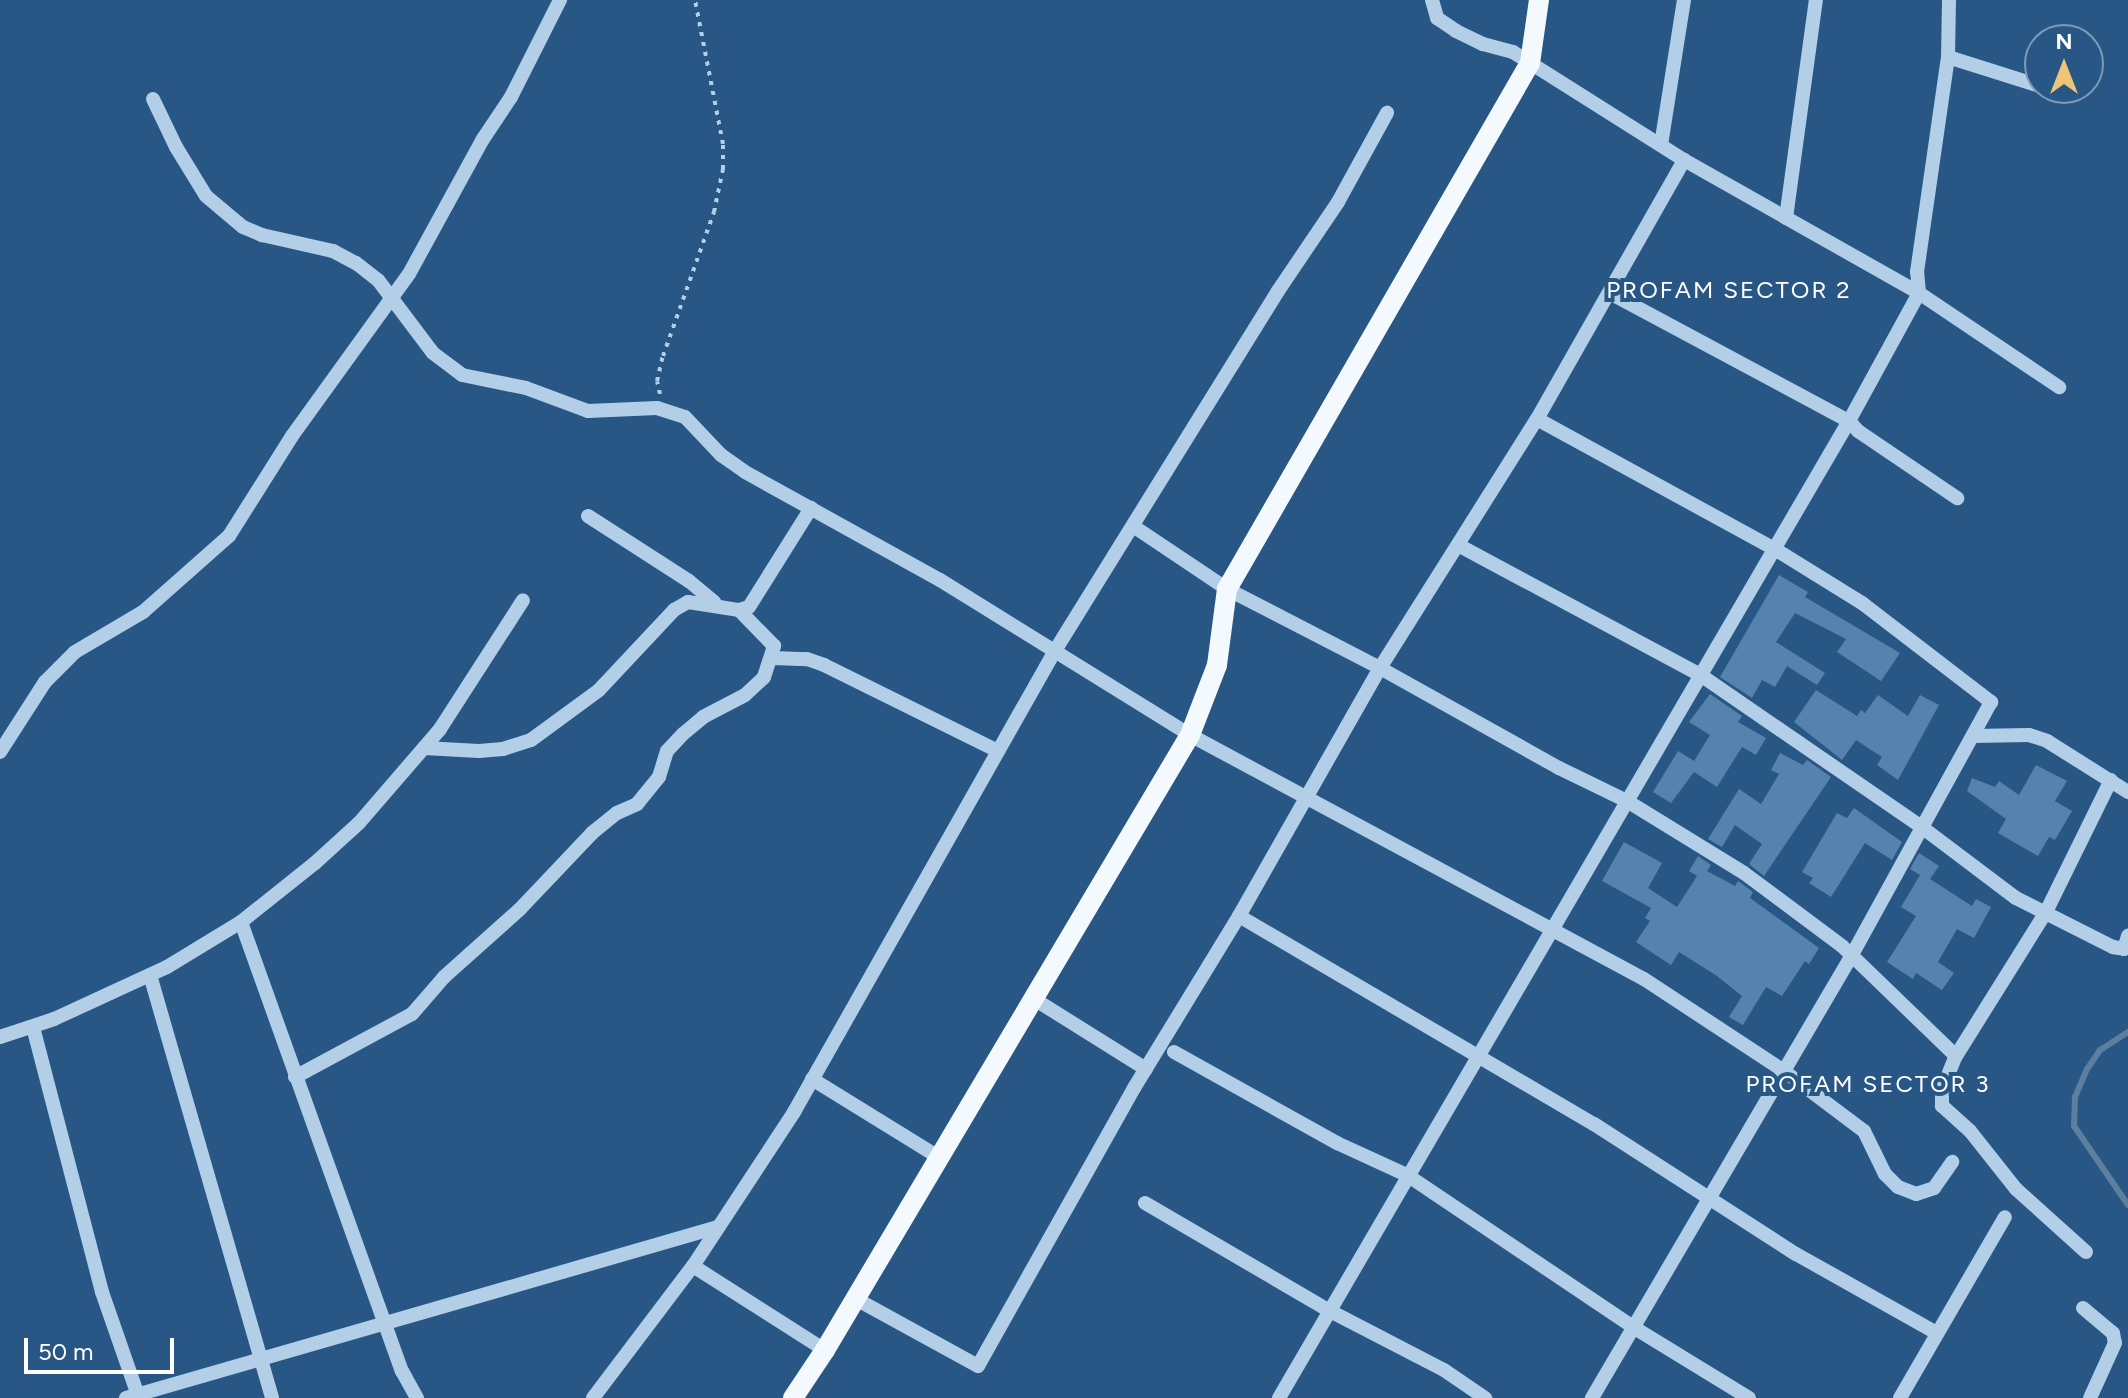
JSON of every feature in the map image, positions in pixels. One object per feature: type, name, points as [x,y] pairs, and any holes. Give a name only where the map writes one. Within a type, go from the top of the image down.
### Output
[{"type":"main road","points":[[793,1398],[856,1299],[1190,735],[1217,665],[1227,589],[1530,63],[1539,0]]},
{"type":"street","points":[[0,752],[45,682],[75,652],[143,612],[229,536],[292,436],[409,274],[483,139],[511,97],[560,0]]},
{"type":"street","points":[[1432,0],[1437,18],[1483,44],[1513,52],[1684,160],[1919,293],[2059,387]]},
{"type":"street","points":[[1661,145],[1684,0]]},
{"type":"street","points":[[1786,218],[1816,0]]},
{"type":"street","points":[[1279,1398],[1551,927],[1849,421],[1919,293],[1917,272],[1948,57],[1949,0]]},
{"type":"street","points":[[1948,57],[2024,81]]},
{"type":"street","points":[[153,99],[176,147],[206,196],[243,227],[262,235],[333,251],[356,263],[378,280],[433,353],[474,380],[526,388],[588,411],[670,409],[685,417],[721,455],[745,472],[1056,649],[1190,735],[1309,796],[1644,979],[1784,1071],[1864,1131],[1885,1174],[1898,1187],[1916,1194],[1934,1188],[1952,1162]]},
{"type":"street","points":[[593,1398],[693,1266],[812,1079],[1056,649],[1278,291],[1338,202],[1387,113]]},
{"type":"street","points":[[856,1299],[978,1366],[1146,1069],[1239,916],[1380,668],[1537,419],[1684,160]]},
{"type":"street","points":[[1610,293],[1849,421],[1858,431],[1957,498]]},
{"type":"street","points":[[1537,419],[1773,548],[1862,603],[1991,702],[1852,955],[1592,1398]]},
{"type":"street","points":[[424,748],[479,751],[503,749],[531,740],[599,690],[674,610],[688,602],[739,610],[749,607],[811,508]]},
{"type":"street","points":[[588,516],[689,581],[717,605]]},
{"type":"street","points":[[1133,526],[1227,589],[1380,668],[1559,768],[1627,801],[1744,873],[1852,955],[1956,1056]]},
{"type":"street","points":[[1458,545],[1699,674],[1923,828],[2016,898],[2113,947],[2124,949],[2128,936]]},
{"type":"street","points":[[0,1037],[33,1027],[150,975],[241,922],[359,823],[463,697],[523,600]]},
{"type":"street","points":[[295,1077],[412,1014],[444,977],[520,909],[592,833],[617,813],[637,804],[659,777],[667,751],[703,717],[745,695],[764,677],[773,658],[774,646],[739,610]]},
{"type":"street","points":[[773,658],[807,659],[824,665],[998,751]]},
{"type":"street","points":[[1973,736],[2029,735],[2047,741],[2128,792]]},
{"type":"street","points":[[2086,1252],[2016,1189],[1970,1131],[1942,1106],[1942,1090],[1956,1056],[2046,912],[2111,780]]},
{"type":"street","points":[[1239,916],[1477,1054],[1594,1124],[1708,1199],[1937,1333]]},
{"type":"street","points":[[241,922],[402,1371],[417,1398]]},
{"type":"street","points":[[150,975],[272,1398]]},
{"type":"street","points":[[1034,999],[1146,1069]]},
{"type":"street","points":[[33,1027],[102,1292],[134,1397],[718,1227]]},
{"type":"street","points":[[1174,1052],[1337,1143],[1407,1175],[1633,1327],[1749,1398]]},
{"type":"street","points":[[812,1079],[940,1158]]},
{"type":"street","points":[[1145,1203],[1330,1311],[1444,1370],[1485,1398]]},
{"type":"street","points":[[1900,1398],[2005,1217]]},
{"type":"street","points":[[693,1266],[825,1350]]},
{"type":"street","points":[[2083,1308],[2113,1333],[2115,1343],[2090,1398]]},
{"type":"path","points":[[670,409],[661,397],[657,381],[714,212],[723,169],[723,144],[695,0]]},
{"type":"building","points":[[1779,575],[1808,592],[1805,597],[1900,653],[1881,681],[1837,652],[1846,639],[1795,613],[1776,642],[1825,673],[1817,685],[1787,666],[1775,687],[1762,680],[1752,698],[1720,677]]},
{"type":"building","points":[[1816,690],[1857,716],[1861,710],[1865,713],[1878,695],[1908,716],[1920,695],[1939,705],[1898,780],[1877,765],[1882,757],[1856,740],[1842,760],[1794,722]]},
{"type":"building","points":[[1710,694],[1742,716],[1738,722],[1766,738],[1756,755],[1742,747],[1717,787],[1694,772],[1671,803],[1653,792],[1678,751],[1694,761],[1710,735],[1689,722]]},
{"type":"building","points":[[1780,753],[1803,765],[1807,760],[1831,777],[1764,876],[1749,864],[1762,844],[1735,825],[1722,847],[1708,839],[1739,789],[1761,804],[1779,774],[1771,770]]},
{"type":"building","points":[[2036,765],[2067,781],[2055,801],[2072,811],[2055,840],[2049,837],[2038,856],[1998,833],[2006,819],[1967,791],[1972,778],[1995,787],[1999,781],[2019,795]]},
{"type":"building","points":[[1854,808],[1902,842],[1892,860],[1865,843],[1831,897],[1809,883],[1813,878],[1802,872],[1837,813],[1847,818]]},
{"type":"building","points":[[1624,842],[1662,863],[1648,888],[1677,907],[1697,876],[1689,871],[1698,856],[1711,865],[1707,871],[1735,886],[1738,881],[1753,892],[1750,898],[1819,948],[1809,964],[1805,961],[1782,996],[1766,987],[1743,1025],[1729,1017],[1742,996],[1717,976],[1679,952],[1671,965],[1636,942],[1650,921],[1645,918],[1651,908],[1602,881]]},
{"type":"building","points":[[1919,853],[1939,866],[1930,879],[1972,906],[1976,899],[1991,907],[1974,938],[1957,929],[1938,962],[1954,973],[1942,990],[1916,973],[1913,979],[1887,962],[1916,916],[1901,907],[1920,875],[1910,869]]},
{"type":"waterway","points":[[2128,1032],[2100,1050],[2087,1069],[2075,1097],[2074,1126],[2128,1205]]},
{"type":"district","name":"PROFAM SECTOR 2","points":[[1729,290]]},
{"type":"district","name":"PROFAM SECTOR 3","points":[[1868,1084]]}]
